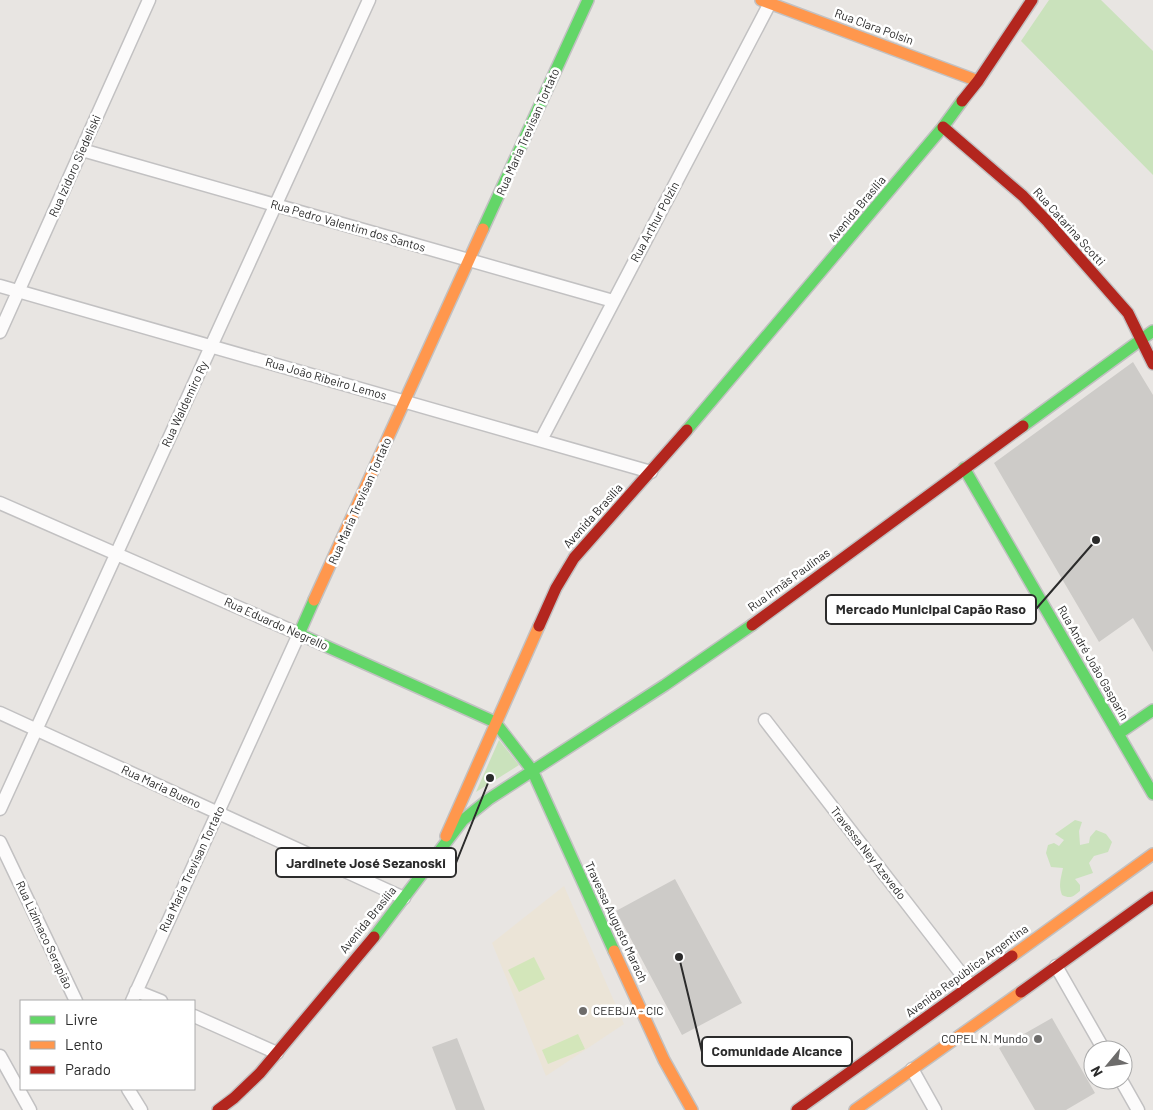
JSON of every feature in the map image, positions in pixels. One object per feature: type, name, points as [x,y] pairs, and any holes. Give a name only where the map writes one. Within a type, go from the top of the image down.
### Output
[{"type":"main road","name":"Rua Maria Trevisan Tortato","points":[[299,634],[588,0]]},
{"type":"main road","name":"Avenida Brasília","points":[[218,1110],[248,1085],[277,1053],[404,898],[441,847],[556,588],[574,558],[651,472],[943,127],[978,81],[1032,0]]},
{"type":"main road","name":"Rua Clara Polsin","points":[[765,2],[978,81]]},
{"type":"main road","name":"Rua Catarina Scotti","points":[[943,127],[1038,210],[1128,312],[1153,364]]},
{"type":"main road","name":"Rua Irmãs Paulinas","points":[[441,847],[475,810],[532,770],[700,662],[1153,331]]},
{"type":"main road","name":"Rua André João Gasparin","points":[[964,468],[1153,794]]},
{"type":"main road","name":"Rua Eduardo Negrello","points":[[299,634],[496,722],[532,770]]},
{"type":"main road","points":[[1118,734],[1153,710]]},
{"type":"main road","name":"Travessa Augusto Marach","points":[[532,770],[664,1060],[692,1110]]},
{"type":"main road","name":"Avenida República Argentina","points":[[797,1110],[1153,854]]},
{"type":"main road","points":[[855,1110],[1153,897]]},
{"type":"street","name":"Rua Izidoro Siedeliski","points":[[0,332],[149,0]]},
{"type":"street","name":"Rua Waldemiro Ry","points":[[0,809],[369,0]]},
{"type":"street","name":"Rua Arthur Polzin","points":[[541,440],[614,301],[765,2]]},
{"type":"street","name":"Rua Pedro Valentim dos Santos","points":[[82,150],[614,301]]},
{"type":"street","name":"Rua João Ribeiro Lemos","points":[[0,286],[651,472]]},
{"type":"street","name":"Rua Eduardo Negrello","points":[[0,503],[299,634]]},
{"type":"street","name":"Rua Maria Trevisan Tortato","points":[[134,996],[299,634]]},
{"type":"street","name":"Rua Maria Bueno","points":[[0,713],[404,898]]},
{"type":"street","name":"Travessa Ney Azevedo","points":[[765,720],[970,985]]},
{"type":"street","name":"Rua Lizímaco Serapião","points":[[0,842],[76,1000]]},
{"type":"street","points":[[1056,966],[1098,1040]]},
{"type":"street","points":[[134,996],[155,1000]]},
{"type":"street","points":[[195,1016],[277,1053]]},
{"type":"street","points":[[0,1056],[30,1110]]},
{"type":"street","points":[[912,1069],[935,1110]]},
{"type":"street","points":[[129,1090],[141,1110]]},
{"type":"street","points":[[1127,1090],[1138,1110]]},
{"type":"shaded area","points":[[564,886],[624,1024],[546,1076],[492,943]]},
{"type":"green space","points":[[1049,0],[1101,0],[1153,51],[1153,175],[1021,41]]},
{"type":"green space","points":[[499,740],[519,765],[476,792]]},
{"type":"green space","points":[[1075,820],[1082,822],[1079,831],[1080,845],[1089,843],[1090,837],[1096,830],[1106,834],[1112,842],[1108,852],[1094,856],[1089,863],[1093,873],[1075,879],[1080,885],[1080,891],[1073,896],[1067,897],[1062,895],[1060,888],[1063,868],[1051,867],[1046,853],[1048,845],[1054,843],[1059,846],[1064,840],[1055,834]]},
{"type":"green space","points":[[534,957],[545,979],[519,992],[508,970]]},
{"type":"green space","points":[[578,1034],[585,1049],[548,1064],[542,1050]]},
{"type":"building","points":[[1133,362],[1153,395],[1153,652],[1133,618],[1099,642],[994,463]]},
{"type":"building","points":[[675,879],[742,1003],[682,1035],[616,911]]},
{"type":"building","points":[[1052,1018],[1083,1072],[1083,1090],[1093,1090],[1095,1093],[1066,1110],[1035,1110],[999,1048]]},
{"type":"building","points":[[457,1038],[485,1110],[456,1110],[432,1047]]},
{"type":"traffic: fast","points":[[483,229],[588,0]]},
{"type":"traffic: fast","points":[[687,430],[943,127],[962,101]]},
{"type":"traffic: fast","points":[[1023,426],[1153,331]]},
{"type":"traffic: fast","points":[[964,468],[1153,794]]},
{"type":"traffic: fast","points":[[314,600],[299,634],[495,722],[532,770],[614,951]]},
{"type":"traffic: fast","points":[[374,937],[463,820],[489,799],[665,685],[752,625]]},
{"type":"traffic: fast","points":[[1118,734],[1153,710]]},
{"type":"traffic: slow","points":[[761,0],[978,81]]},
{"type":"traffic: slow","points":[[314,600],[483,229]]},
{"type":"traffic: slow","points":[[446,836],[539,626]]},
{"type":"traffic: slow","points":[[1012,956],[1153,854]]},
{"type":"traffic: slow","points":[[614,951],[664,1060],[692,1110]]},
{"type":"traffic: slow","points":[[855,1110],[1021,992]]},
{"type":"traffic: jam","points":[[962,101],[978,81],[1032,0]]},
{"type":"traffic: jam","points":[[943,127],[1023,196],[1048,222],[1128,313],[1153,364]]},
{"type":"traffic: jam","points":[[752,625],[1023,426]]},
{"type":"traffic: jam","points":[[539,626],[556,588],[574,558],[687,430]]},
{"type":"traffic: jam","points":[[1021,992],[1153,897]]},
{"type":"traffic: jam","points":[[218,1110],[234,1098],[260,1073],[374,937]]},
{"type":"traffic: jam","points":[[797,1110],[1012,956]]},
{"type":"place","name":"Mercado Municipal Capão Raso","points":[[1096,540]]},
{"type":"place","name":"Jardinete José Sezanoski","points":[[490,778]]},
{"type":"place","name":"Comunidade Alcance","points":[[679,957]]},
{"type":"place","name":"CEEBJA - CIC","points":[[583,1011]]},
{"type":"place","name":"COPEL N. Mundo","points":[[1038,1039]]}]
